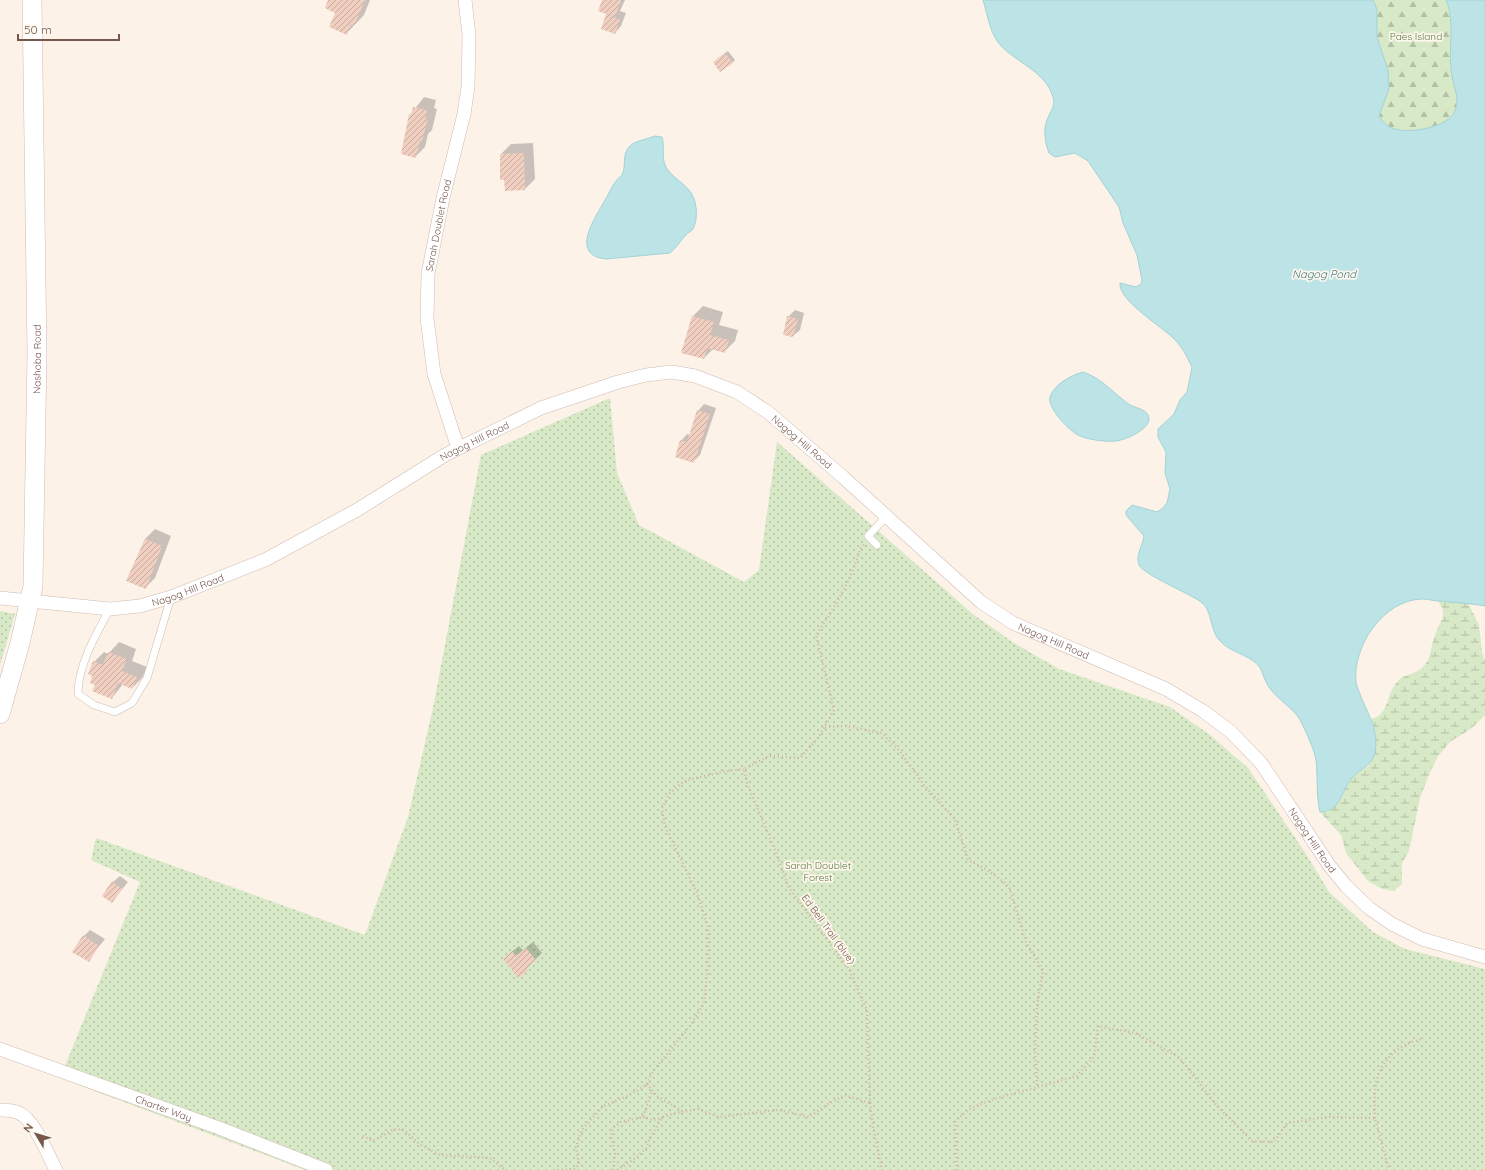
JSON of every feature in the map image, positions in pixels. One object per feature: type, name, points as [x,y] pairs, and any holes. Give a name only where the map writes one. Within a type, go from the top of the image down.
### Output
[{"type":"street","name":"Nashoba Road","points":[[0,714],[20,644],[30,602],[33,578],[37,354],[32,0]]},
{"type":"street","name":"Sarah Doublet Road","points":[[458,448],[434,374],[427,318],[428,274],[443,198],[464,114],[468,87],[469,35],[465,0]]},
{"type":"street","name":"Nagog Hill Road","points":[[0,598],[110,609],[140,606],[171,597],[265,560],[357,510],[458,448],[522,417],[568,398],[639,377],[672,372],[694,376],[737,392],[760,406],[843,477],[981,602],[1013,623],[1166,689],[1203,711],[1231,732],[1260,763],[1329,865],[1346,886],[1369,908],[1392,924],[1422,939],[1485,957]]},
{"type":"street","name":"Charter Way","points":[[0,1049],[219,1128],[326,1170]]},
{"type":"street","points":[[0,1110],[20,1113],[26,1118],[56,1170]]},
{"type":"lane","points":[[877,545],[868,536],[886,517]]},
{"type":"lane","points":[[110,609],[94,636],[78,683],[78,694],[94,705],[115,712],[132,703],[147,678],[171,597]]},
{"type":"path","points":[[558,1170],[576,1168],[579,1164],[576,1147],[582,1130],[603,1106],[628,1096],[647,1084],[653,1072],[690,1026],[704,1003],[708,965],[708,927],[697,893],[665,826],[662,809],[669,794],[684,781],[721,772],[744,769],[770,756],[800,758],[818,738],[834,710],[816,635],[830,615],[845,586],[860,549],[870,539]]},
{"type":"path","points":[[824,727],[846,726],[881,733],[899,750],[924,785],[955,820],[968,860],[1009,886],[1026,942],[1043,971],[1038,1006],[1035,1050],[1037,1087]]},
{"type":"path","name":"Ed Bell Trail (blue)","points":[[744,769],[788,886],[850,971],[867,1011],[870,1102],[873,1127],[882,1170]]},
{"type":"path","points":[[957,1170],[955,1121],[971,1108],[990,1100],[1077,1076],[1094,1057],[1098,1026],[1134,1033],[1179,1057],[1218,1108],[1252,1141],[1274,1142],[1287,1123],[1327,1118],[1375,1118]]},
{"type":"path","points":[[1389,1170],[1375,1118],[1374,1097],[1378,1070],[1398,1049],[1423,1038]]},
{"type":"path","points":[[647,1084],[652,1091],[683,1111]]},
{"type":"path","points":[[643,1117],[652,1091]]},
{"type":"path","points":[[613,1170],[616,1154],[611,1136],[613,1128],[621,1122],[643,1117],[653,1120],[683,1111],[698,1109],[719,1117],[779,1110],[809,1117],[845,1095],[870,1102]]},
{"type":"path","points":[[616,1170],[637,1157],[646,1148],[650,1138],[663,1118]]},
{"type":"path","points":[[363,1136],[373,1141],[394,1129],[404,1130],[421,1145],[440,1154],[468,1155],[490,1158],[505,1170]]},
{"type":"green space","name":"Paes Island","points":[[1373,0],[1446,0],[1449,9],[1451,28],[1451,67],[1457,101],[1455,111],[1451,117],[1445,121],[1428,128],[1410,131],[1387,126],[1379,116],[1384,104],[1388,70],[1377,37],[1377,9]]},
{"type":"green space","name":"Sarah Doublet Forest","points":[[610,398],[617,473],[639,525],[744,582],[759,570],[777,442],[974,615],[1014,643],[1059,669],[1170,707],[1210,735],[1248,768],[1306,854],[1329,892],[1373,932],[1405,949],[1485,969],[1485,1170],[305,1170],[60,1078],[140,882],[91,860],[96,838],[365,935],[408,817],[433,708],[481,455]]},
{"type":"green space","points":[[1438,601],[1468,603],[1479,625],[1482,652],[1485,661],[1485,715],[1472,728],[1450,742],[1438,756],[1420,798],[1409,851],[1402,863],[1402,884],[1394,891],[1382,889],[1368,881],[1346,853],[1341,835],[1320,812],[1328,812],[1341,792],[1356,774],[1369,766],[1376,735],[1371,719],[1382,713],[1394,686],[1403,677],[1417,672],[1428,661],[1433,639],[1443,615],[1443,609]]},
{"type":"green space","points":[[0,611],[15,614],[0,665]]},
{"type":"water","name":"Nagog Pond","points":[[983,0],[1373,0],[1377,9],[1377,37],[1388,70],[1389,89],[1379,116],[1390,127],[1410,131],[1437,125],[1451,117],[1455,111],[1457,97],[1451,67],[1451,28],[1449,9],[1446,0],[1485,0],[1485,606],[1424,599],[1408,601],[1395,607],[1373,628],[1359,655],[1356,669],[1356,683],[1370,717],[1376,737],[1375,752],[1373,758],[1367,766],[1351,779],[1340,799],[1330,810],[1320,812],[1315,756],[1301,722],[1295,713],[1277,697],[1269,687],[1259,666],[1221,642],[1214,632],[1208,610],[1201,602],[1149,574],[1139,565],[1138,558],[1144,536],[1126,515],[1126,511],[1132,505],[1157,512],[1167,503],[1170,489],[1165,473],[1166,452],[1158,437],[1158,429],[1174,414],[1180,400],[1187,392],[1192,367],[1179,344],[1133,305],[1121,290],[1120,283],[1136,287],[1141,284],[1142,280],[1137,255],[1123,223],[1119,207],[1088,161],[1075,153],[1055,157],[1049,153],[1046,145],[1045,132],[1048,117],[1054,103],[1050,89],[1039,75],[1010,54],[995,38]]},
{"type":"water","points":[[655,136],[662,137],[666,167],[688,189],[693,197],[696,208],[696,219],[693,229],[670,253],[606,259],[595,256],[589,251],[587,243],[588,235],[591,226],[606,198],[617,180],[622,175],[627,149],[632,144]]},
{"type":"water","points":[[1083,372],[1102,382],[1130,405],[1145,411],[1149,420],[1144,428],[1121,440],[1103,441],[1088,439],[1080,436],[1065,425],[1052,407],[1050,397],[1052,392],[1059,384],[1074,375]]},
{"type":"building","points":[[328,0],[365,0],[354,26],[351,25],[347,35],[329,27],[335,13],[325,8]]},
{"type":"building","points":[[602,0],[621,0],[615,17],[598,11]]},
{"type":"building","points":[[606,14],[620,20],[615,34],[601,29]]},
{"type":"building","points":[[725,53],[733,63],[720,72],[713,62]]},
{"type":"building","points":[[413,107],[427,110],[425,118],[428,118],[416,158],[401,154],[409,114],[411,115]]},
{"type":"building","points":[[524,153],[525,190],[505,191],[504,180],[500,180],[500,154]]},
{"type":"building","points":[[692,316],[714,322],[710,335],[729,340],[725,353],[707,348],[704,359],[681,353]]},
{"type":"building","points":[[787,316],[798,319],[793,337],[783,335]]},
{"type":"building","points":[[697,410],[710,414],[694,463],[675,457],[680,440],[687,442]]},
{"type":"building","points":[[145,539],[162,546],[146,589],[126,581]]},
{"type":"building","points":[[108,652],[127,659],[122,671],[137,677],[132,689],[118,683],[112,699],[92,691],[95,685],[90,683],[92,676],[88,674],[93,661],[103,665]]},
{"type":"building","points":[[112,881],[122,889],[112,903],[102,896]]},
{"type":"building","points":[[83,935],[99,946],[89,962],[72,952]]},
{"type":"building","points":[[526,948],[536,960],[526,968],[528,971],[518,978],[503,959],[512,951],[516,956]]}]
